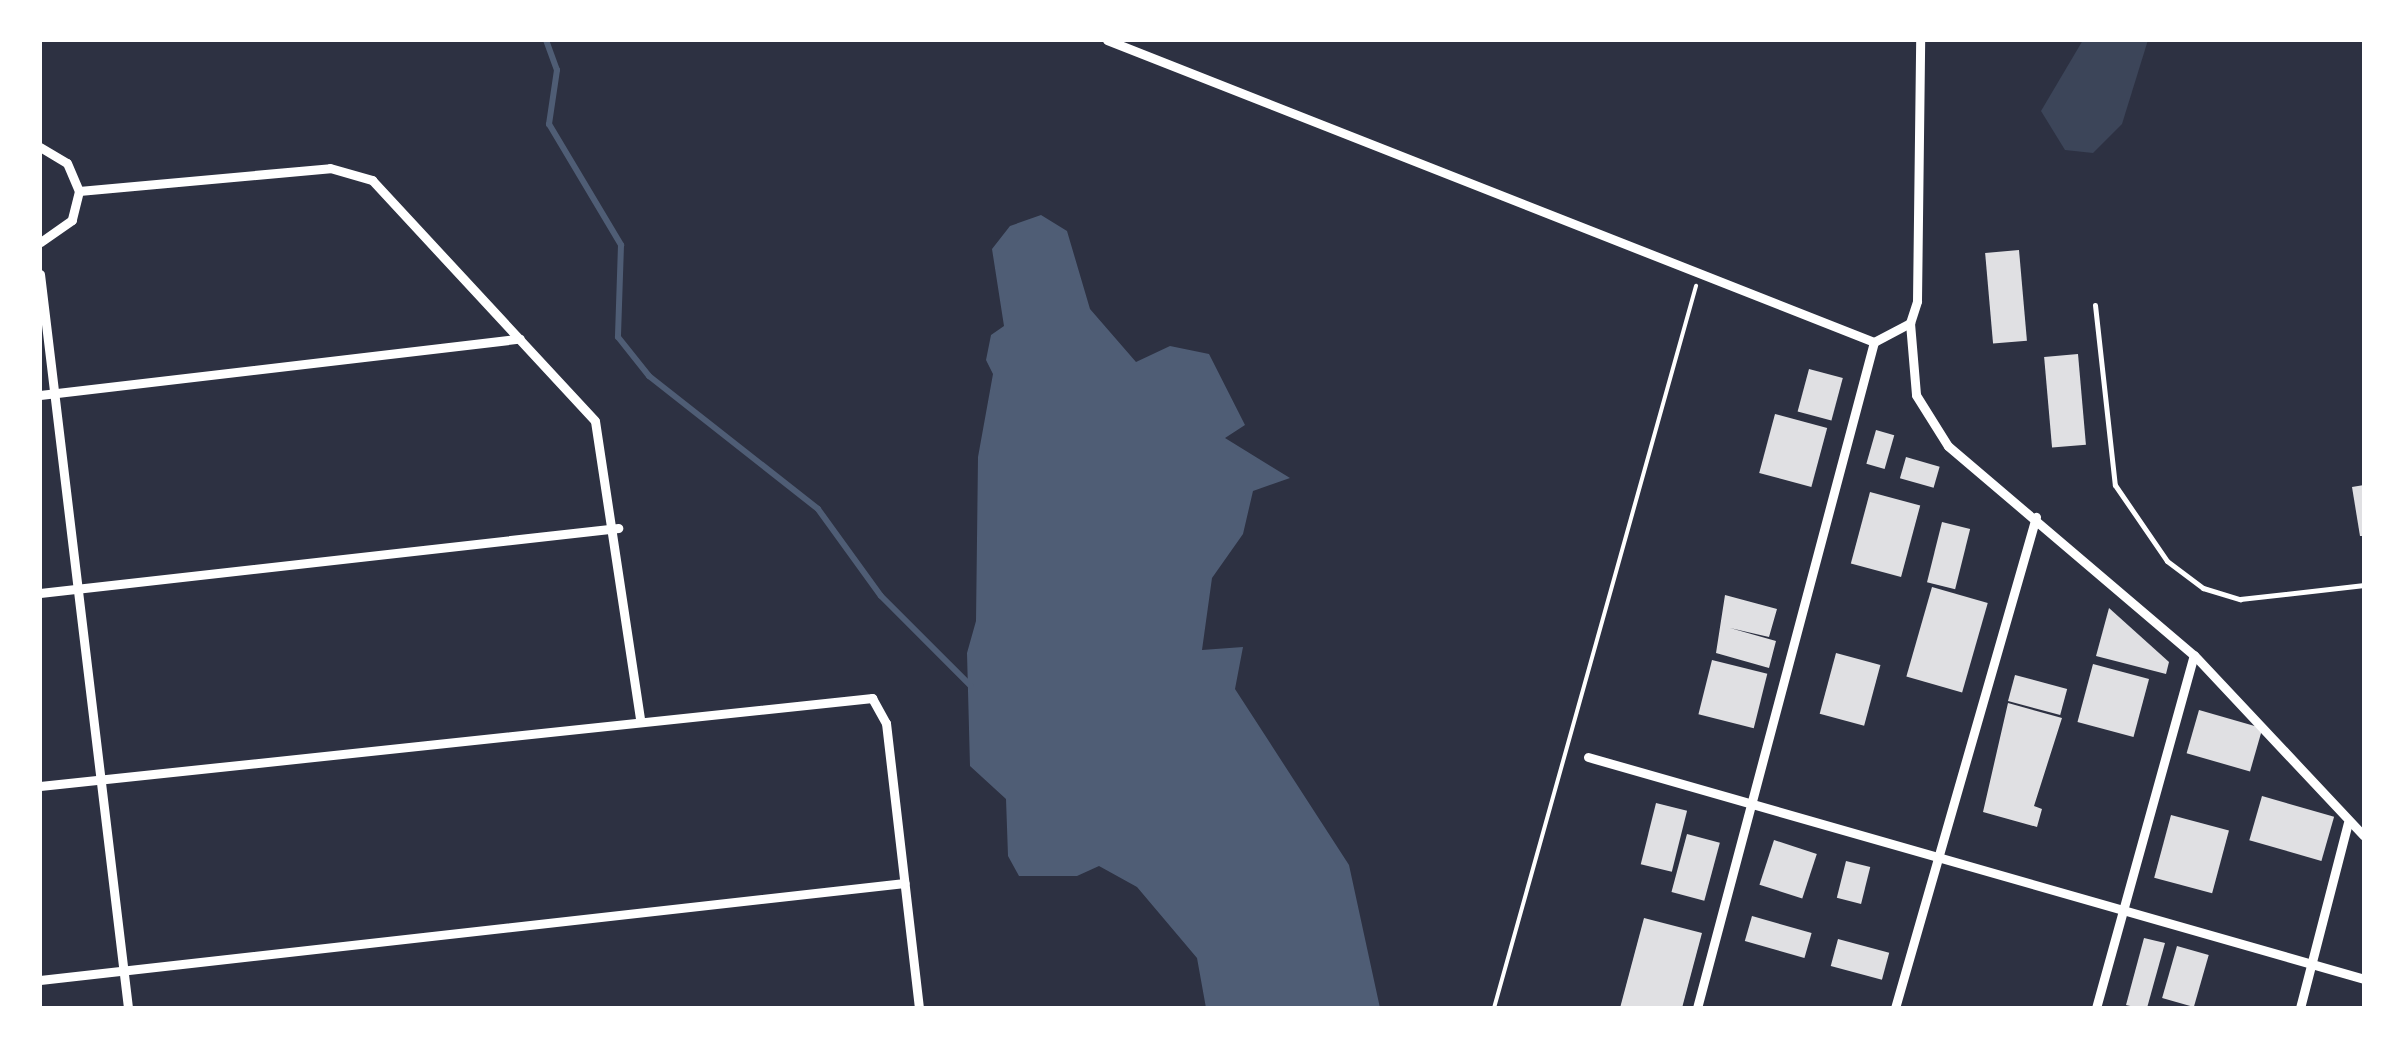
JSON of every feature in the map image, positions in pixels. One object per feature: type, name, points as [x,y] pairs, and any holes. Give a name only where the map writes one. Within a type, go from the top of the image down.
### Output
[{"type":"street","points":[[1107,40],[1701,269],[1874,342]]},
{"type":"street","points":[[1920,40],[1910,323],[1916,395],[1928,421],[2194,654],[2364,836]]},
{"type":"street","points":[[40,147],[67,162],[79,190],[72,220],[40,242]]},
{"type":"street","points":[[79,190],[352,172],[372,180],[596,421],[618,528],[640,719]]},
{"type":"street","points":[[40,274],[128,1008]]},
{"type":"street","points":[[1697,1008],[1874,342],[1910,323]]},
{"type":"street","points":[[40,395],[520,340]]},
{"type":"street","points":[[1894,1008],[2036,517]]},
{"type":"street","points":[[40,592],[618,528]]},
{"type":"street","points":[[2096,1008],[2194,654]]},
{"type":"street","points":[[40,786],[855,694],[872,698],[886,723],[919,1008]]},
{"type":"street","points":[[1588,758],[1936,856],[2123,914],[2364,979]]},
{"type":"street","points":[[2300,1008],[2348,823]]},
{"type":"street","points":[[40,980],[905,883]]},
{"type":"lane","points":[[2095,305],[2115,486],[2167,561],[2203,588],[2240,599],[2364,586]]},
{"type":"path","points":[[1494,1008],[1701,269]]},
{"type":"shaded area","points":[[2083,40],[2148,40],[2122,124],[2093,153],[2065,150],[2041,111]]},
{"type":"shaded area","points":[[1041,215],[1067,231],[1090,309],[1136,362],[1170,346],[1209,354],[1245,425],[1225,438],[1290,478],[1253,491],[1243,534],[1212,578],[1202,650],[1243,647],[1235,689],[1349,865],[1380,1008],[1206,1008],[1197,958],[1137,887],[1099,866],[1077,876],[1019,876],[1008,856],[1006,799],[970,766],[967,653],[976,621],[978,457],[993,374],[986,360],[991,335],[1004,326],[992,249],[1010,226]]},
{"type":"building","points":[[2019,250],[2027,341],[1993,344],[1985,253]]},
{"type":"building","points":[[2078,354],[2086,445],[2052,448],[2044,357]]},
{"type":"building","points":[[1809,369],[1843,378],[1831,421],[1798,412]]},
{"type":"building","points":[[1775,414],[1827,428],[1811,487],[1759,473]]},
{"type":"building","points":[[1876,430],[1894,435],[1885,469],[1866,464]]},
{"type":"building","points":[[1906,457],[1940,467],[1934,488],[1900,478]]},
{"type":"building","points":[[2364,485],[2364,536],[2360,536],[2352,487]]},
{"type":"building","points":[[1870,492],[1920,505],[1901,577],[1851,563]]},
{"type":"building","points":[[1942,522],[1970,529],[1955,589],[1927,582]]},
{"type":"building","points":[[1932,587],[1988,603],[1962,692],[1906,676]]},
{"type":"building","points":[[1725,595],[1777,609],[1769,637],[1730,628],[1776,641],[1769,668],[1716,653]]},
{"type":"building","points":[[2109,608],[2169,662],[2166,674],[2096,656]]},
{"type":"building","points":[[1836,653],[1880,665],[1864,726],[1820,714]]},
{"type":"building","points":[[1712,660],[1767,674],[1754,728],[1698,714]]},
{"type":"building","points":[[2093,664],[2149,679],[2133,737],[2077,722]]},
{"type":"building","points":[[2015,675],[2067,689],[2060,715],[2008,701]]},
{"type":"building","points":[[2008,703],[2062,718],[2034,806],[2042,809],[2037,827],[1983,812]]},
{"type":"building","points":[[2199,710],[2262,728],[2250,771],[2187,753]]},
{"type":"building","points":[[2262,796],[2334,817],[2321,861],[2249,840]]},
{"type":"building","points":[[1656,803],[1687,811],[1672,872],[1641,864]]},
{"type":"building","points":[[2171,815],[2229,831],[2212,893],[2154,878]]},
{"type":"building","points":[[1687,834],[1720,843],[1704,901],[1671,892]]},
{"type":"building","points":[[1774,840],[1817,854],[1802,899],[1759,885]]},
{"type":"building","points":[[1846,861],[1870,867],[1861,904],[1837,898]]},
{"type":"building","points":[[1752,916],[1812,933],[1804,958],[1745,941]]},
{"type":"building","points":[[1644,918],[1702,933],[1682,1008],[1620,1008]]},
{"type":"building","points":[[2144,938],[2165,943],[2147,1008],[2139,1008],[2126,1005]]},
{"type":"building","points":[[1838,939],[1889,953],[1882,980],[1831,966]]},
{"type":"building","points":[[2177,946],[2209,955],[2194,1007],[2162,998]]},
{"type":"waterway","points":[[546,40],[557,70],[549,124],[621,245],[618,337],[649,376],[818,509],[881,596],[971,686]]}]
